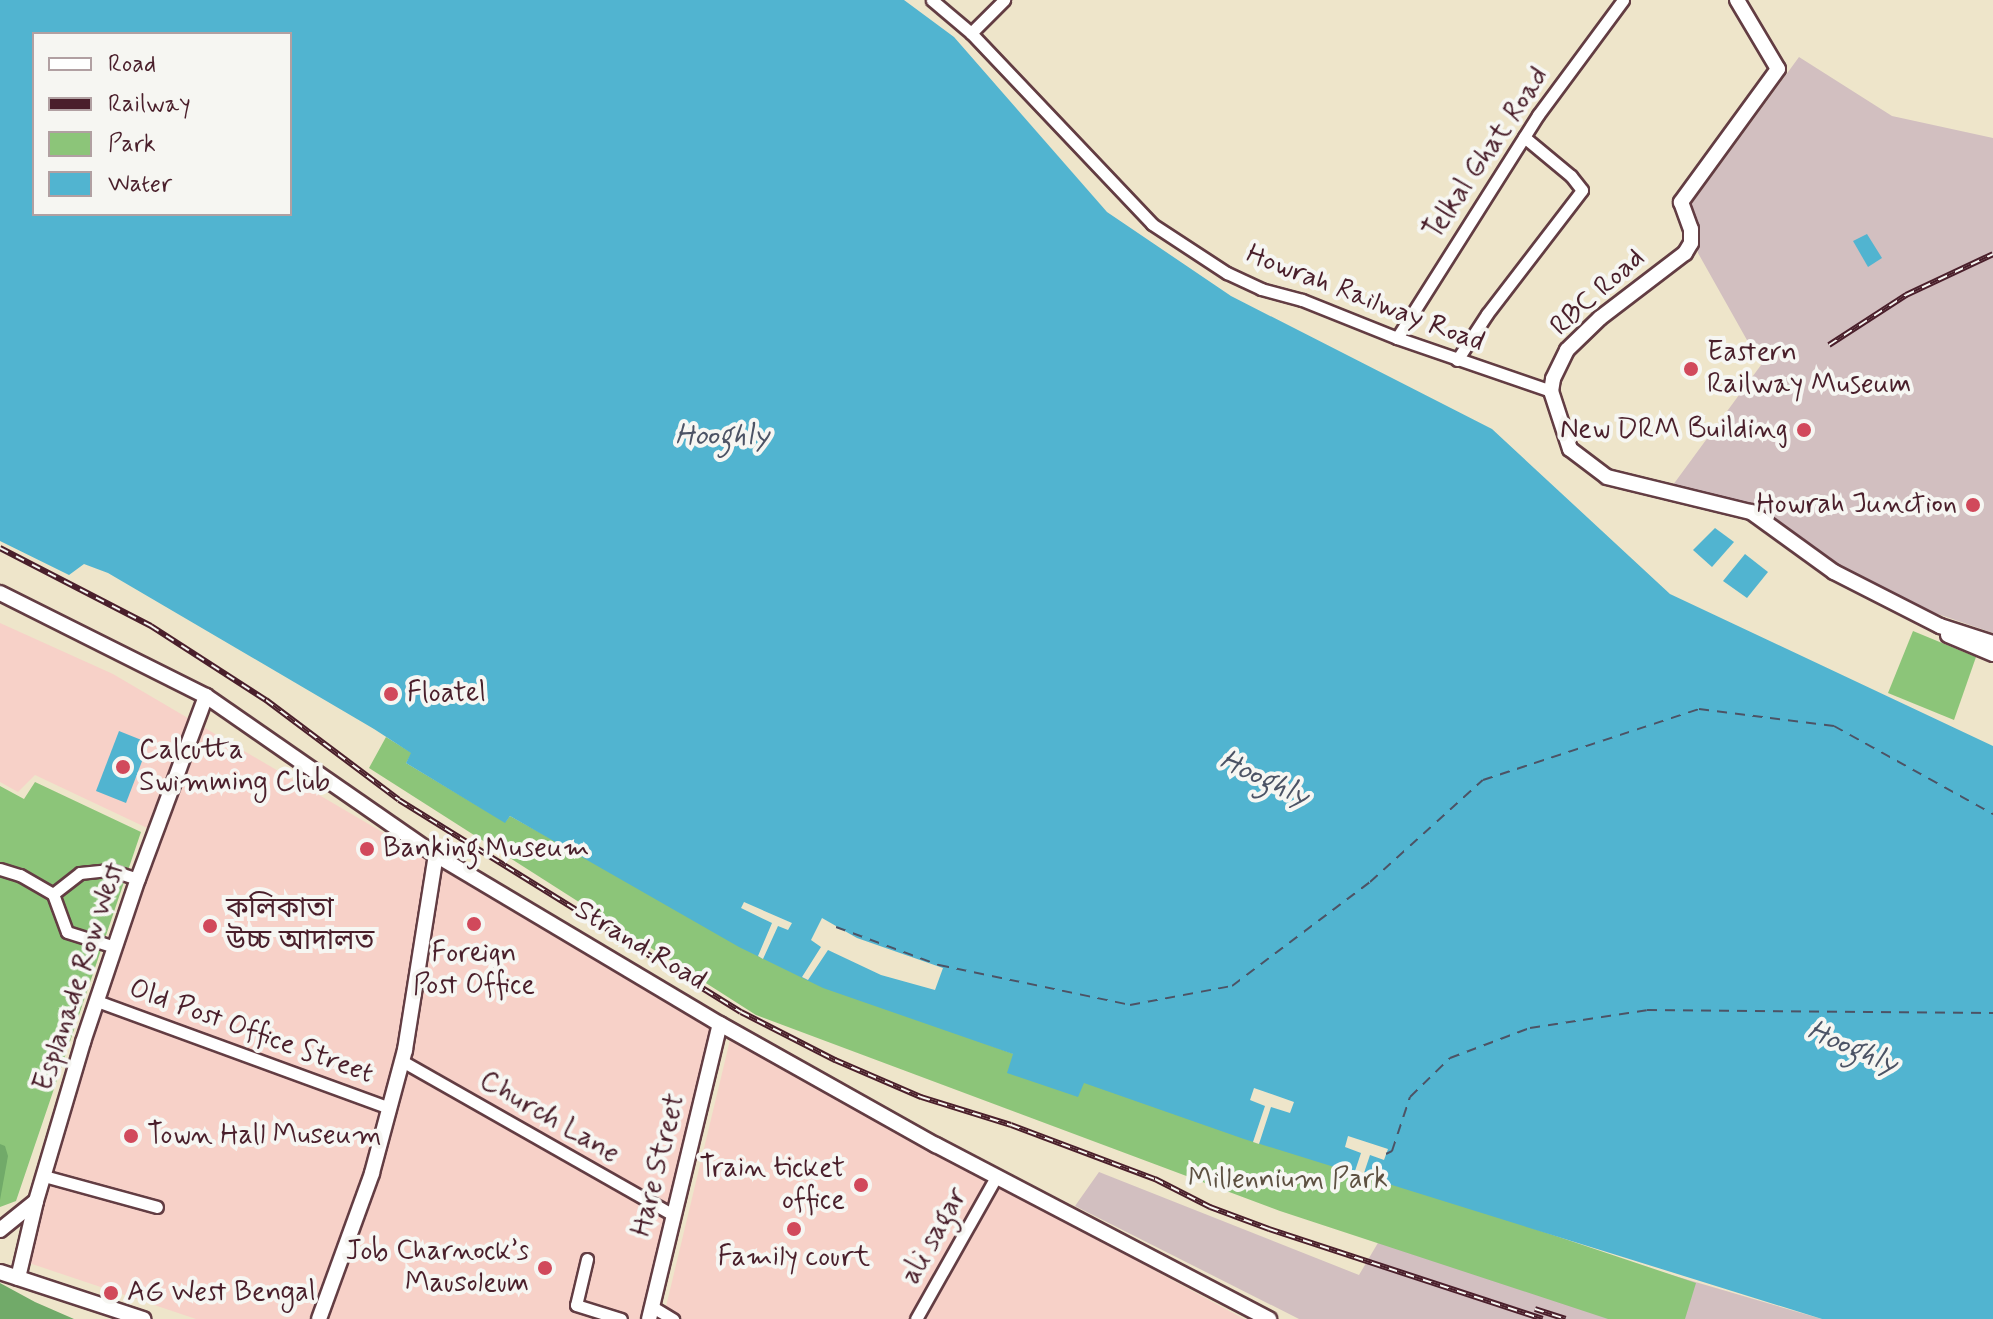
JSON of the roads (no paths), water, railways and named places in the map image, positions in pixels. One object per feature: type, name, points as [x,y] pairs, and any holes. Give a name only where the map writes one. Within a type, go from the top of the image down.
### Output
[{"type":"main road","name":"RBC Road","points":[[1551,391],[1553,379],[1567,350],[1600,318],[1685,253],[1691,243],[1691,229],[1681,202],[1778,69],[1737,0]]},
{"type":"main road","points":[[1551,391],[1570,449],[1607,477],[1751,512],[1834,572],[1940,626],[1993,643]]},
{"type":"main road","name":"Strand Road","points":[[0,593],[206,696],[436,855],[720,1024],[996,1177],[1269,1319]]},
{"type":"main road","points":[[1940,626],[1949,635],[1993,654]]},
{"type":"main road","name":"Esplanade Row West","points":[[18,1278],[36,1201],[97,1001],[138,879],[206,696]]},
{"type":"main road","points":[[319,1319],[372,1173],[402,1061],[436,855]]},
{"type":"main road","name":"Hare Street","points":[[650,1313],[720,1024]]},
{"type":"main road","points":[[0,1230],[36,1201]]},
{"type":"main road","points":[[0,1272],[143,1319]]},
{"type":"street","name":"Howrah Railway Road","points":[[932,0],[971,33],[1152,224],[1227,273],[1261,289],[1302,300],[1457,360],[1551,391]]},
{"type":"street","points":[[971,33],[1004,0]]},
{"type":"street","name":"Telkal Ghat Road","points":[[1397,338],[1524,137],[1623,0]]},
{"type":"street","points":[[1457,360],[1487,314],[1582,190],[1571,176],[1524,137]]},
{"type":"street","points":[[0,869],[20,875],[53,894],[67,932],[115,947]]},
{"type":"street","points":[[53,894],[80,873],[110,870],[138,879]]},
{"type":"street","name":"Old Post Office Street","points":[[97,1001],[389,1108]]},
{"type":"street","name":"Church Lane","points":[[402,1061],[673,1215]]},
{"type":"street","points":[[44,1176],[157,1207]]},
{"type":"street","name":"ali sagar","points":[[916,1319],[996,1177]]},
{"type":"street","points":[[587,1259],[576,1305],[621,1319]]},
{"type":"street","points":[[650,1313],[673,1319]]},
{"type":"water","name":"Hooghly","points":[[0,0],[904,0],[954,37],[1107,212],[1231,296],[1492,429],[1670,594],[1993,746],[1993,1319],[1822,1319],[1244,1139],[1084,1083],[1078,1097],[1007,1073],[1013,1054],[823,988],[739,947],[510,816],[505,823],[406,763],[411,753],[374,729],[108,573],[84,564],[69,575],[0,541]]},
{"type":"water","points":[[1867,234],[1882,258],[1868,267],[1853,241]]},
{"type":"water","points":[[1715,528],[1734,542],[1712,567],[1693,550]]},
{"type":"water","points":[[1745,554],[1768,572],[1747,598],[1723,581]]},
{"type":"water","name":"Calcutta Swimming Club","points":[[119,731],[149,743],[126,803],[96,791]]},
{"type":"railway","points":[[1829,345],[1906,295],[1993,254]]},
{"type":"railway","points":[[0,548],[151,626],[266,700],[399,800],[741,1012],[835,1060],[921,1097],[1011,1125],[1155,1179],[1210,1207],[1269,1229],[1543,1319]]},
{"type":"railway","points":[[1535,1309],[1565,1319]]},
{"type":"place","name":"Eastern Railway Museum","points":[[1691,369]]},
{"type":"place","name":"New DRM Building","points":[[1804,430]]},
{"type":"place","name":"Howrah Junction","points":[[1973,505]]},
{"type":"place","name":"Floatel","points":[[391,694]]},
{"type":"place","name":"Calcutta Swimming Club","points":[[123,767]]},
{"type":"place","name":"Banking Museum","points":[[367,849]]},
{"type":"place","name":"Foreign Post Office","points":[[474,924]]},
{"type":"place","name":"কলিকাতা উচ্চ আদালত","points":[[210,926]]},
{"type":"place","name":"Town Hall Museum","points":[[131,1136]]},
{"type":"place","name":"Train ticket office","points":[[861,1185]]},
{"type":"place","name":"Family court","points":[[794,1229]]},
{"type":"place","name":"Job Charnock’s Mausoleum","points":[[545,1268]]},
{"type":"place","name":"AG West Bengal","points":[[111,1293]]},
{"type":"park label","name":"Millennium Park","points":[[1288,1180]]}]
